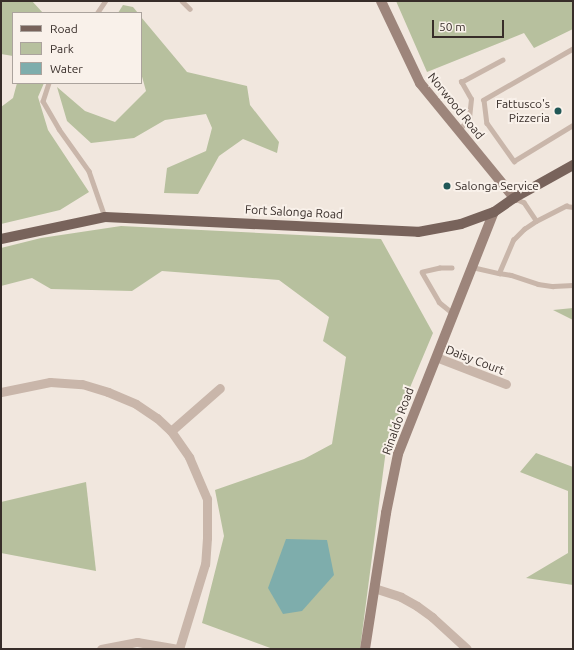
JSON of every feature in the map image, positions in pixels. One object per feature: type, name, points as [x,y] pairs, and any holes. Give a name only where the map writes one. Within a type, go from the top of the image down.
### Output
[{"type":"main road","name":"Fort Salonga Road","points":[[1,239],[105,217],[418,232],[461,224],[494,212],[514,198],[573,165]]},
{"type":"street","name":"Norwood Road","points":[[381,1],[420,83],[514,198]]},
{"type":"street","name":"Rinaldo Road","points":[[365,649],[386,512],[398,454],[494,212]]},
{"type":"street","name":"Daisy Court","points":[[436,358],[506,384]]},
{"type":"street","points":[[1,392],[50,382],[82,384],[108,392],[136,404],[157,418],[171,431],[189,457],[207,499],[205,564],[179,649],[137,642],[101,649]]},
{"type":"street","points":[[171,431],[220,388]]},
{"type":"street","points":[[374,588],[401,597],[417,606],[432,617],[467,649]]},
{"type":"lane","points":[[98,12],[105,1]]},
{"type":"lane","points":[[182,1],[190,9]]},
{"type":"lane","points":[[573,49],[484,100],[487,123],[514,161],[573,125]]},
{"type":"lane","points":[[458,130],[469,118],[471,99],[461,82],[502,60]]},
{"type":"lane","points":[[49,84],[44,101],[59,129],[89,171],[105,217]]},
{"type":"lane","points":[[514,198],[524,203],[536,221]]},
{"type":"lane","points":[[499,273],[513,240],[524,228],[566,206],[573,206]]},
{"type":"lane","points":[[472,267],[511,275],[538,284],[553,286],[573,284]]},
{"type":"lane","points":[[452,268],[440,268],[422,272],[440,302],[454,314]]},
{"type":"green space","points":[[1,1],[32,1],[42,12],[12,12],[12,56],[1,54]]},
{"type":"green space","points":[[396,1],[573,1],[573,29],[534,48],[524,33],[427,72]]},
{"type":"green space","points":[[123,5],[133,7],[137,12],[119,12]]},
{"type":"green space","points":[[142,18],[187,72],[247,86],[250,105],[279,142],[277,153],[243,139],[219,156],[198,194],[164,193],[167,168],[206,151],[212,128],[206,114],[165,120],[134,138],[91,143],[67,121],[57,87],[85,111],[115,122],[146,91],[142,77]]},
{"type":"green space","points":[[17,84],[44,84],[38,97],[48,130],[89,192],[60,210],[1,224],[1,107],[13,98]]},
{"type":"green space","points":[[121,226],[381,239],[433,333],[387,442],[360,649],[273,649],[202,623],[224,536],[215,490],[304,459],[332,444],[346,357],[323,341],[329,317],[279,280],[162,271],[132,291],[51,289],[32,278],[1,286],[1,248],[41,238]]},
{"type":"green space","points":[[573,308],[573,320],[553,310]]},
{"type":"green space","points":[[536,453],[573,467],[573,585],[526,578],[568,553],[568,491],[520,472]]},
{"type":"green space","points":[[86,482],[96,571],[1,553],[1,502]]},
{"type":"water","points":[[286,539],[327,540],[334,575],[302,611],[283,614],[268,588]]},
{"type":"place","name":"Fattusco's Pizzeria","points":[[558,111]]},
{"type":"place","name":"Salonga Service","points":[[447,186]]}]
